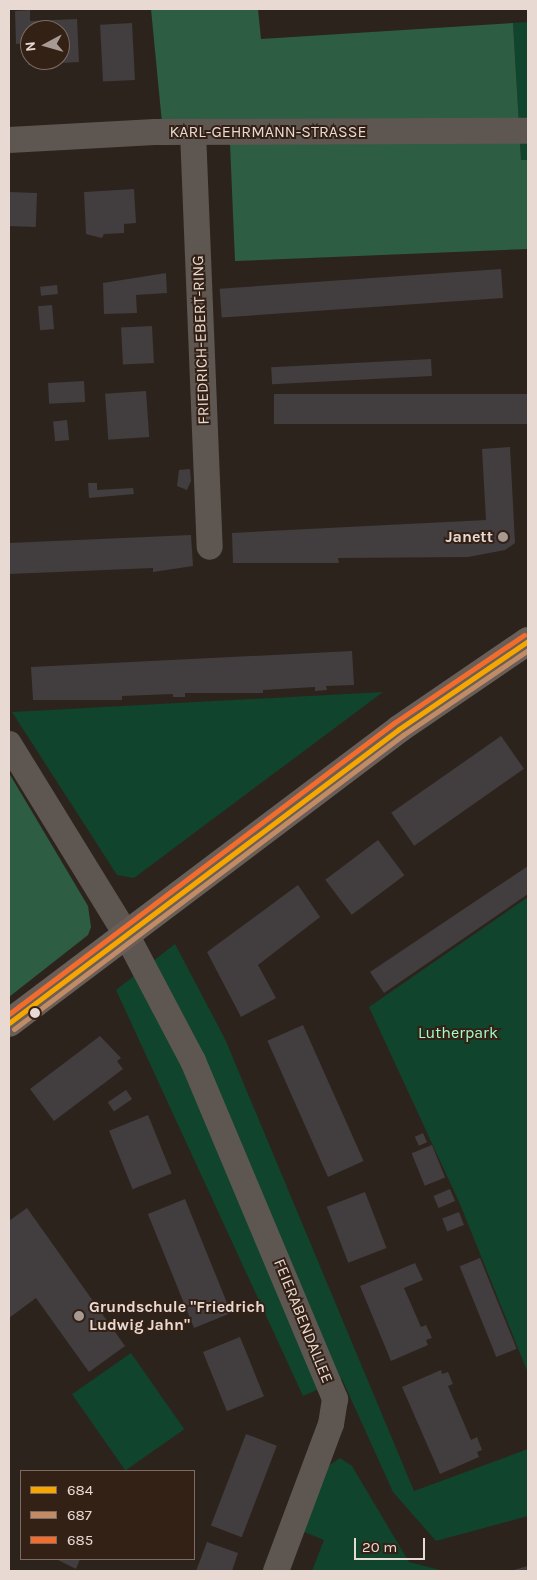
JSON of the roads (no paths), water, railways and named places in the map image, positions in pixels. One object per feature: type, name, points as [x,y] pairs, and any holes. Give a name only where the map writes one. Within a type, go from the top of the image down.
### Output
[{"type":"main road","points":[[9,1023],[399,729],[528,640]]},
{"type":"street","name":"KARL-GEHRMANN-STRASSE","points":[[9,140],[193,132],[528,131]]},
{"type":"street","name":"FRIEDRICH-EBERT-RING","points":[[193,132],[210,547]]},
{"type":"street","name":"FEIERABENDALLEE","points":[[9,744],[126,934],[193,1061],[262,1221],[335,1400],[331,1424],[276,1571]]},
{"type":"place","name":"Janett","points":[[503,537]]},
{"type":"place","name":"Grundschule \"Friedrich Ludwig Jahn\"","points":[[79,1316]]},
{"type":"park label","name":"Lutherpark","points":[[458,1033]]}]
